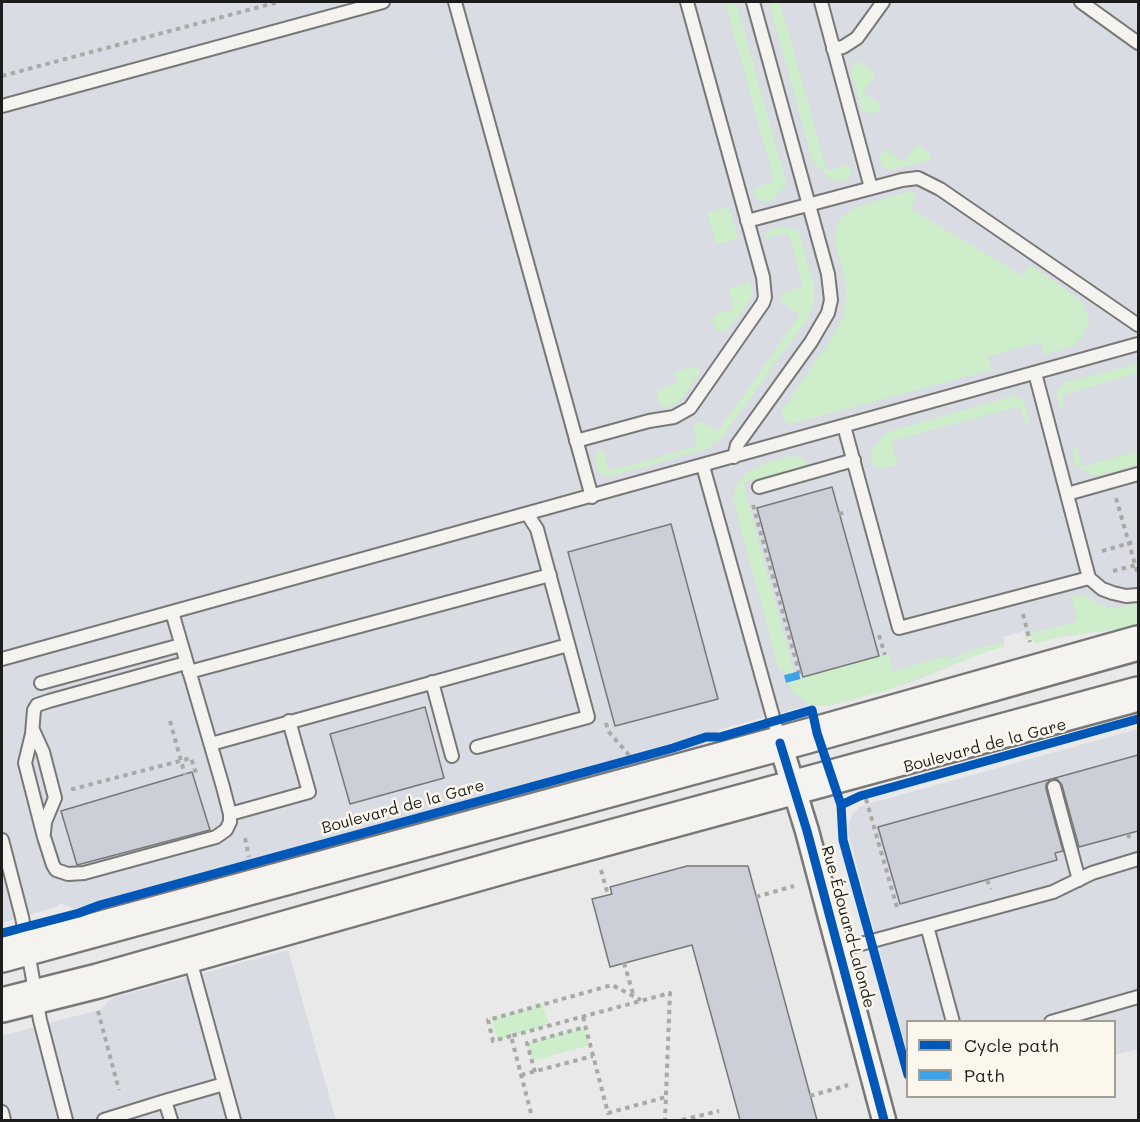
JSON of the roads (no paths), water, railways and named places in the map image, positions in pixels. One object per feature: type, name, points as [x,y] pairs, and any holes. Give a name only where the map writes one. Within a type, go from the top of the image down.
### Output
[{"type":"main road","points":[[15,951],[1138,643]]},
{"type":"main road","name":"Boulevard de la Gare","points":[[2,1005],[1138,694]]},
{"type":"street","name":"Rue Édouard-Lalonde","points":[[780,743],[839,950],[884,1120]]},
{"type":"lane","points":[[2,106],[382,2]]},
{"type":"lane","points":[[455,2],[592,497]]},
{"type":"lane","points":[[576,441],[649,421],[674,417],[690,408],[763,303],[765,288],[687,2]]},
{"type":"lane","points":[[734,457],[737,445],[811,342],[828,313],[831,288],[753,2]]},
{"type":"lane","points":[[821,2],[871,188]]},
{"type":"lane","points":[[834,49],[843,47],[857,38],[883,2]]},
{"type":"lane","points":[[1080,2],[1138,43]]},
{"type":"lane","points":[[747,221],[912,177],[929,182],[1138,325]]},
{"type":"lane","points":[[2,659],[1138,344]]},
{"type":"lane","points":[[1035,373],[1089,578],[1102,589],[1113,593],[1138,595]]},
{"type":"lane","points":[[844,426],[899,628],[1089,578]]},
{"type":"lane","points":[[759,487],[854,460]]},
{"type":"lane","points":[[703,466],[780,743]]},
{"type":"lane","points":[[1067,494],[1138,474]]},
{"type":"lane","points":[[477,747],[588,717],[537,529],[528,515]]},
{"type":"lane","points":[[172,612],[187,667],[211,744],[230,814],[230,822],[226,830],[216,837],[76,874],[57,870],[53,865],[44,837],[25,763],[33,729],[32,714],[37,705],[187,667],[550,575]]},
{"type":"lane","points":[[41,683],[181,645]]},
{"type":"lane","points":[[211,744],[568,645]]},
{"type":"lane","points":[[432,682],[452,756]]},
{"type":"lane","points":[[230,814],[309,792],[289,721]]},
{"type":"lane","points":[[33,729],[43,752],[55,798],[45,822],[44,837]]},
{"type":"lane","points":[[1054,787],[1079,879]]},
{"type":"lane","points":[[2,840],[22,917],[15,951],[35,996],[66,1120]]},
{"type":"lane","points":[[839,950],[1053,892],[1092,873],[1138,859]]},
{"type":"lane","points":[[927,926],[952,1020]]},
{"type":"lane","points":[[188,955],[234,1120]]},
{"type":"lane","points":[[1058,1020],[1138,997]]},
{"type":"lane","points":[[104,1120],[224,1084]]},
{"type":"lane","points":[[165,1101],[171,1120]]},
{"type":"lane","points":[[2,1112],[4,1120]]}]
